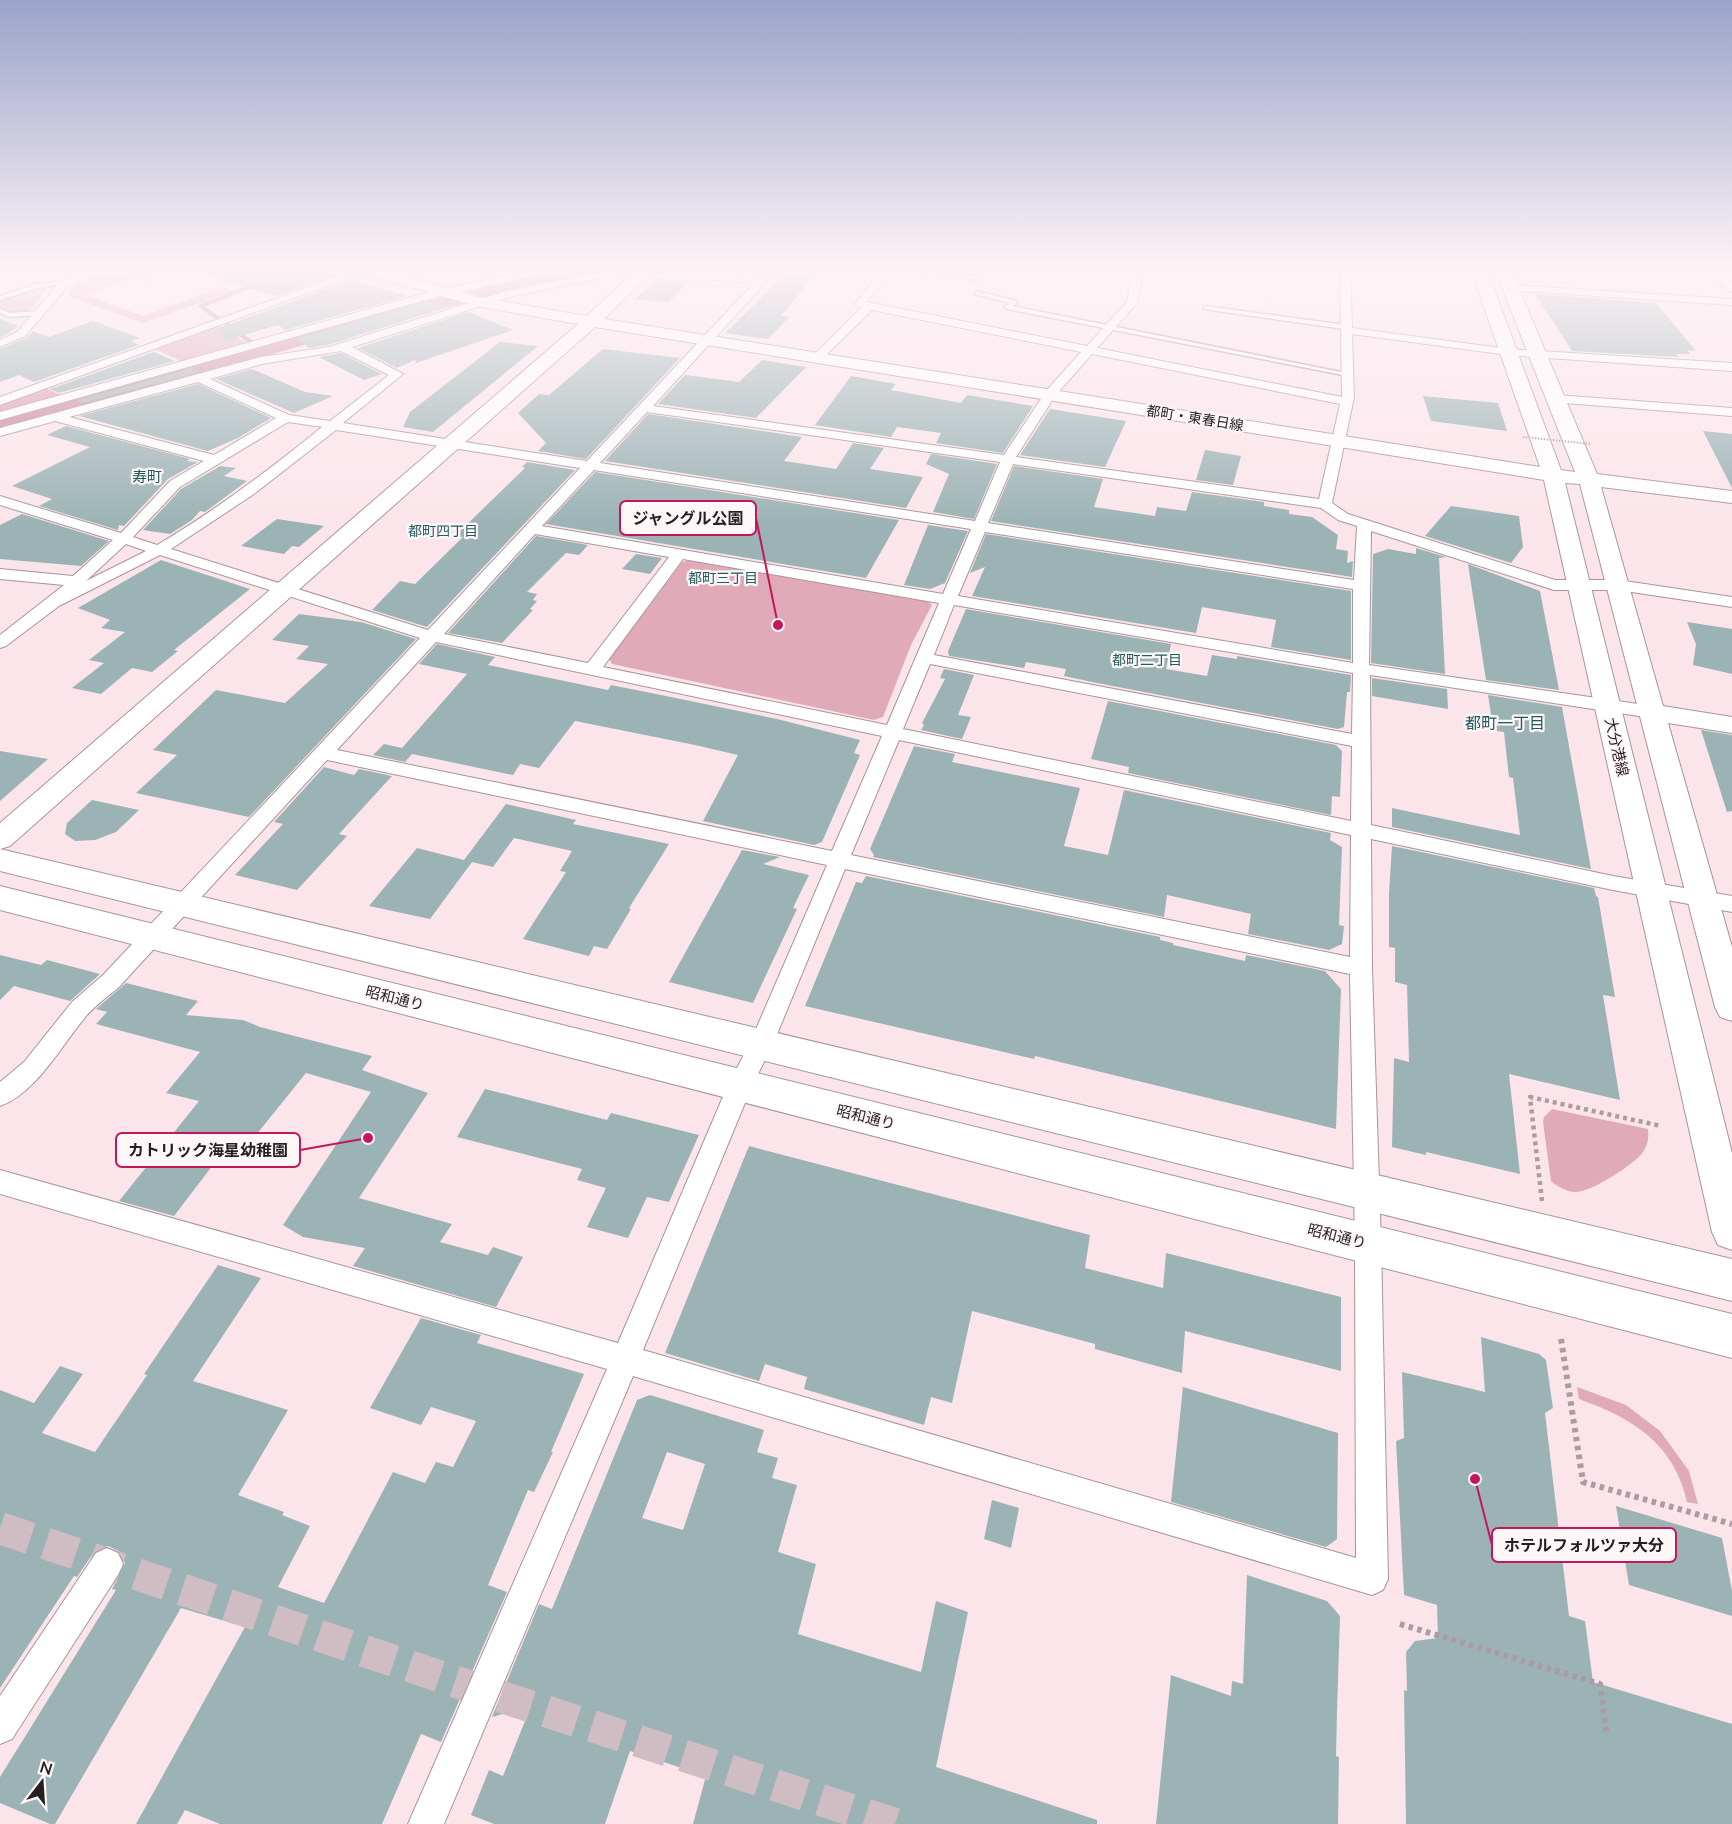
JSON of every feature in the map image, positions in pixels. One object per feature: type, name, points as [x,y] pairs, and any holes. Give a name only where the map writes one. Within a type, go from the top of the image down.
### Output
[{"type":"highway","points":[[0,860],[1732,1280]]},
{"type":"highway","name":"昭和通り","points":[[0,898],[1732,1336]]},
{"type":"street","points":[[0,401],[128,355]]},
{"type":"street","points":[[0,416],[219,355]]},
{"type":"street","points":[[0,432],[197,377],[291,355]]},
{"type":"street","points":[[53,603],[159,550],[197,527],[397,374],[359,355]]},
{"type":"street","points":[[0,839],[554,355]]},
{"type":"street","points":[[0,1096],[32,1069],[80,1008],[111,981],[694,355]]},
{"type":"street","name":"都町・東春日線","points":[[806,355],[1553,475],[1732,497]]},
{"type":"street","points":[[426,1824],[740,1085],[761,1044],[1008,459],[1050,394],[1084,355]]},
{"type":"street","points":[[1114,355],[1346,402]]},
{"type":"street","points":[[1325,504],[1336,440],[1346,402],[1347,355]]},
{"type":"street","name":"大分港線","points":[[1509,355],[1553,475],[1732,1232]]},
{"type":"street","points":[[1538,355],[1589,480],[1732,1007]]},
{"type":"street","points":[[1540,355],[1732,367]]},
{"type":"street","points":[[197,377],[286,418],[1361,586]]},
{"type":"street","points":[[1556,399],[1732,412]]},
{"type":"street","points":[[643,408],[1325,504],[1344,517],[1554,585],[1618,585],[1732,602]]},
{"type":"street","points":[[54,417],[216,459]]},
{"type":"street","points":[[0,643],[53,603],[124,539],[166,492],[216,459],[286,418]]},
{"type":"street","points":[[0,500],[431,636],[1651,890],[1732,904]]},
{"type":"street","points":[[0,1182],[625,1360],[1372,1580],[1368,1244],[1361,968],[1361,586],[1365,523]]},
{"type":"street","points":[[531,529],[1361,669],[1732,725]]},
{"type":"street","points":[[592,669],[680,553]]},
{"type":"street","points":[[0,574],[75,581]]},
{"type":"street","points":[[924,658],[1361,742]]},
{"type":"street","points":[[322,753],[1361,968]]},
{"type":"street","points":[[0,1727],[107,1564]]},
{"type":"lane","points":[[1247,355],[1348,374]]},
{"type":"path","points":[[1523,437],[1591,444]]},
{"type":"path","points":[[1542,1201],[1530,1097],[1661,1126]]},
{"type":"path","points":[[1561,1339],[1583,1482],[1732,1524]]},
{"type":"path","points":[[1400,1624],[1600,1684],[1607,1736]]},
{"type":"shaded area","points":[[168,355],[211,355],[185,363]]},
{"type":"shaded area","points":[[224,355],[268,355],[0,429],[0,417]]},
{"type":"shaded area","points":[[46,388],[64,397],[0,414],[0,404]]},
{"type":"shaded area","points":[[690,560],[927,600],[932,605],[911,645],[883,717],[874,720],[612,664],[609,659],[682,562]]},
{"type":"shaded area","points":[[1552,1109],[1648,1129],[1646,1146],[1631,1163],[1602,1183],[1583,1191],[1566,1190],[1551,1181],[1543,1122],[1544,1117]]},
{"type":"shaded area","points":[[1577,1387],[1626,1405],[1660,1431],[1689,1471],[1698,1504],[1687,1502],[1681,1481],[1661,1448],[1633,1424],[1579,1399]]},
{"type":"building","points":[[0,355],[110,355],[34,382],[19,375],[0,382]]},
{"type":"building","points":[[145,355],[161,355],[175,361],[59,393],[50,389]]},
{"type":"building","points":[[345,355],[382,374],[364,380],[319,357]]},
{"type":"building","points":[[372,355],[439,355],[416,363],[415,360],[397,368]]},
{"type":"building","points":[[483,355],[527,355],[433,432],[403,427],[410,412]]},
{"type":"building","points":[[596,355],[655,355],[680,358],[586,459],[538,451],[546,443],[518,413],[539,394],[549,395]]},
{"type":"building","points":[[1645,355],[1677,355],[1679,357]]},
{"type":"building","points":[[762,360],[806,367],[756,418],[658,404],[685,375],[739,382]]},
{"type":"building","points":[[192,368],[199,372],[82,403],[76,401]]},
{"type":"building","points":[[252,369],[305,392],[333,396],[294,413],[216,379]]},
{"type":"building","points":[[851,376],[896,384],[891,390],[961,403],[967,395],[1033,406],[1003,453],[936,443],[941,433],[897,427],[891,437],[815,425]]},
{"type":"building","points":[[198,384],[271,418],[238,438],[208,451],[79,416]]},
{"type":"building","points":[[1423,396],[1498,403],[1507,431],[1431,421]]},
{"type":"building","points":[[1050,409],[1126,421],[1105,467],[1020,455]]},
{"type":"building","points":[[648,414],[802,437],[784,461],[836,469],[853,443],[884,448],[870,469],[923,477],[906,508],[605,461]]},
{"type":"building","points":[[66,426],[190,459],[187,461],[198,462],[168,479],[124,526],[119,525],[118,530],[39,506],[52,499],[12,486],[90,447],[47,435]]},
{"type":"building","points":[[1703,431],[1732,434],[1732,488]]},
{"type":"building","points":[[1205,450],[1241,456],[1233,485],[1196,480]]},
{"type":"building","points":[[931,454],[997,464],[974,519],[933,512],[949,474],[926,464]]},
{"type":"building","points":[[527,462],[575,470],[427,627],[372,610],[400,581],[415,584],[463,537],[455,536],[525,468],[522,467]]},
{"type":"building","points":[[220,466],[236,468],[224,476],[247,481],[205,512],[200,511],[192,520],[170,534],[143,530],[181,489]]},
{"type":"building","points":[[1014,466],[1103,479],[1094,507],[1155,516],[1157,507],[1186,511],[1192,492],[1264,502],[1264,506],[1289,510],[1289,514],[1312,517],[1338,535],[1336,549],[1348,551],[1347,563],[1353,561],[1352,577],[991,521]]},
{"type":"building","points":[[595,472],[899,520],[866,578],[546,524]]},
{"type":"building","points":[[1451,506],[1519,516],[1523,547],[1511,563],[1425,536]]},
{"type":"building","points":[[22,514],[109,541],[81,566],[0,559],[0,525]]},
{"type":"building","points":[[277,519],[324,526],[299,547],[292,546],[284,554],[241,546]]},
{"type":"building","points":[[928,525],[968,531],[945,583],[930,589],[904,585]]},
{"type":"building","points":[[986,534],[1351,591],[1351,660],[1271,647],[1276,620],[1202,607],[1196,633],[972,596],[985,567],[970,573]]},
{"type":"building","points":[[536,536],[588,545],[579,555],[566,553],[527,592],[537,594],[533,600],[537,601],[530,609],[533,610],[502,643],[448,633]]},
{"type":"building","points":[[1416,548],[1446,557],[1439,558],[1445,674],[1371,663],[1373,554],[1388,549],[1416,554]]},
{"type":"building","points":[[636,554],[662,558],[650,574],[622,569]]},
{"type":"building","points":[[161,560],[250,589],[174,650],[178,651],[152,672],[132,668],[101,694],[72,688],[104,663],[89,660],[125,632],[101,628],[110,620],[78,608]]},
{"type":"building","points":[[1468,564],[1540,591],[1559,690],[1486,680]]},
{"type":"building","points":[[966,609],[1171,644],[1166,669],[1207,676],[1212,655],[1237,659],[1237,656],[1351,675],[1344,727],[1338,729],[1092,682],[1064,676],[1066,669],[1026,662],[1024,668],[949,656],[948,651]]},
{"type":"building","points":[[299,614],[361,622],[416,639],[249,817],[136,793],[177,755],[153,750],[216,690],[285,703],[328,664],[296,659],[309,646],[272,640]]},
{"type":"building","points":[[1687,622],[1732,629],[1732,674],[1693,665],[1696,644]]},
{"type":"building","points":[[437,644],[495,657],[488,665],[608,690],[611,685],[666,696],[777,719],[860,740],[854,753],[860,755],[822,842],[814,845],[703,821],[738,755],[695,745],[575,721],[539,768],[520,764],[513,775],[412,754],[405,762],[373,755],[384,744],[402,748],[467,674],[419,664]]},
{"type":"building","points":[[944,669],[974,675],[958,715],[971,717],[962,739],[921,730],[924,725],[922,723],[945,679],[940,678]]},
{"type":"building","points":[[1372,678],[1447,689],[1448,709],[1372,696]]},
{"type":"building","points":[[1488,695],[1562,707],[1591,869],[1392,827],[1392,808],[1520,835],[1513,778],[1509,777],[1504,732],[1497,731],[1495,715],[1491,715]]},
{"type":"building","points":[[1108,701],[1336,745],[1342,751],[1340,797],[1332,796],[1331,815],[1128,773],[1129,767],[1091,759]]},
{"type":"building","points":[[1701,730],[1732,735],[1732,811],[1727,812]]},
{"type":"building","points":[[914,746],[955,754],[952,762],[1080,788],[1064,846],[1108,855],[1124,790],[1331,833],[1330,840],[1342,847],[1339,925],[1344,926],[1342,944],[1329,950],[1248,934],[1251,914],[1167,895],[1164,917],[873,857],[870,849]]},
{"type":"building","points":[[0,751],[48,759],[0,801]]},
{"type":"building","points":[[324,767],[354,775],[359,769],[392,776],[339,834],[347,836],[297,890],[235,875],[283,824],[274,822]]},
{"type":"building","points":[[92,800],[139,810],[116,832],[95,840],[75,841],[65,834],[67,823]]},
{"type":"building","points":[[506,804],[576,820],[573,824],[669,844],[629,908],[631,909],[607,949],[594,946],[589,956],[523,939],[566,872],[560,871],[572,851],[514,838],[493,867],[472,862],[430,919],[369,906],[417,848],[464,860]]},
{"type":"building","points":[[1392,846],[1594,888],[1598,897],[1615,997],[1603,995],[1620,1100],[1509,1074],[1520,1174],[1426,1152],[1426,1155],[1392,1147],[1394,1058],[1409,1062],[1407,985],[1395,982],[1395,948],[1389,947]]},
{"type":"building","points":[[742,850],[780,857],[763,864],[809,875],[793,908],[797,909],[753,1003],[669,982]]},
{"type":"building","points":[[866,876],[1160,937],[1160,940],[1173,943],[1173,945],[1245,961],[1246,955],[1325,971],[1341,989],[1336,1129],[1035,1056],[1034,1059],[805,1006],[856,882],[862,883]]},
{"type":"building","points":[[0,955],[41,965],[47,960],[100,974],[70,1001],[14,986],[0,1000]]},
{"type":"building","points":[[126,983],[198,1001],[186,1015],[243,1020],[260,1027],[372,1056],[362,1070],[428,1093],[359,1198],[452,1224],[440,1242],[488,1255],[493,1247],[523,1257],[496,1307],[353,1266],[365,1248],[303,1237],[283,1225],[371,1092],[306,1073],[240,1155],[223,1152],[174,1216],[119,1201],[199,1101],[166,1093],[200,1052],[96,1024],[107,1012],[96,1009]]},
{"type":"building","points":[[485,1089],[607,1120],[611,1113],[699,1135],[669,1202],[647,1197],[628,1238],[587,1227],[606,1188],[577,1180],[582,1169],[457,1137]]},
{"type":"building","points":[[749,1146],[1090,1235],[1085,1268],[1163,1288],[1166,1253],[1341,1297],[1341,1371],[1185,1331],[1182,1373],[1095,1349],[1095,1344],[972,1311],[952,1403],[931,1397],[924,1425],[804,1389],[807,1377],[765,1364],[759,1381],[665,1353]]},
{"type":"building","points":[[218,1265],[261,1278],[193,1381],[288,1410],[238,1495],[284,1512],[282,1515],[310,1526],[278,1587],[324,1603],[393,1472],[425,1483],[436,1462],[453,1467],[476,1421],[431,1407],[421,1425],[370,1408],[421,1318],[481,1335],[477,1343],[584,1374],[551,1452],[553,1452],[534,1492],[528,1490],[488,1585],[507,1592],[441,1742],[421,1734],[382,1824],[220,1824],[185,1810],[177,1824],[136,1824],[245,1627],[181,1608],[55,1824],[50,1824],[0,1803],[0,1777],[116,1590],[112,1589],[125,1563],[119,1551],[108,1546],[94,1552],[77,1577],[74,1576],[0,1688],[0,1390],[34,1403],[60,1366],[83,1374],[42,1433],[95,1452],[147,1375],[144,1374]]},
{"type":"building","points":[[1481,1337],[1539,1354],[1546,1360],[1553,1408],[1545,1413],[1569,1616],[1585,1621],[1593,1682],[1732,1724],[1732,1824],[1406,1824],[1404,1690],[1407,1691],[1406,1652],[1415,1641],[1438,1638],[1437,1605],[1404,1595],[1396,1441],[1404,1438],[1402,1372],[1485,1392]]},
{"type":"building","points":[[1183,1387],[1338,1433],[1337,1539],[1326,1547],[1171,1502]]},
{"type":"building","points":[[650,1395],[764,1430],[757,1452],[778,1458],[772,1478],[797,1485],[778,1552],[816,1564],[798,1634],[921,1672],[936,1601],[968,1612],[936,1767],[1097,1820],[1097,1824],[693,1824],[706,1776],[630,1751],[605,1824],[494,1824],[471,1815],[489,1770],[503,1776],[531,1706],[492,1717],[539,1604],[552,1609],[637,1400]],"holes":[[[667,1452],[705,1464],[683,1530],[642,1518]]]},
{"type":"building","points":[[992,1500],[1019,1508],[1011,1548],[984,1539]]},
{"type":"building","points":[[1616,1506],[1722,1538],[1732,1591],[1732,1616],[1629,1585]]},
{"type":"building","points":[[1247,1575],[1327,1601],[1340,1616],[1336,1756],[1339,1757],[1338,1824],[1156,1824],[1171,1675],[1231,1696],[1232,1681],[1243,1684]]},
{"type":"tunnel","points":[[0,1528],[483,1691],[895,1824]]},
{"type":"place","name":"ジャングル公園","points":[[778,625]]},
{"type":"place","name":"カトリック海星幼稚園","points":[[368,1138]]},
{"type":"place","name":"ホテルフォルツァ大分","points":[[1475,1479]]},
{"type":"district","name":"寿町","points":[[147,476]]},
{"type":"district","name":"都町四丁目","points":[[443,531]]},
{"type":"district","name":"都町三丁目","points":[[723,578]]},
{"type":"district","name":"都町二丁目","points":[[1147,660]]},
{"type":"district","name":"都町一丁目","points":[[1505,723]]}]
